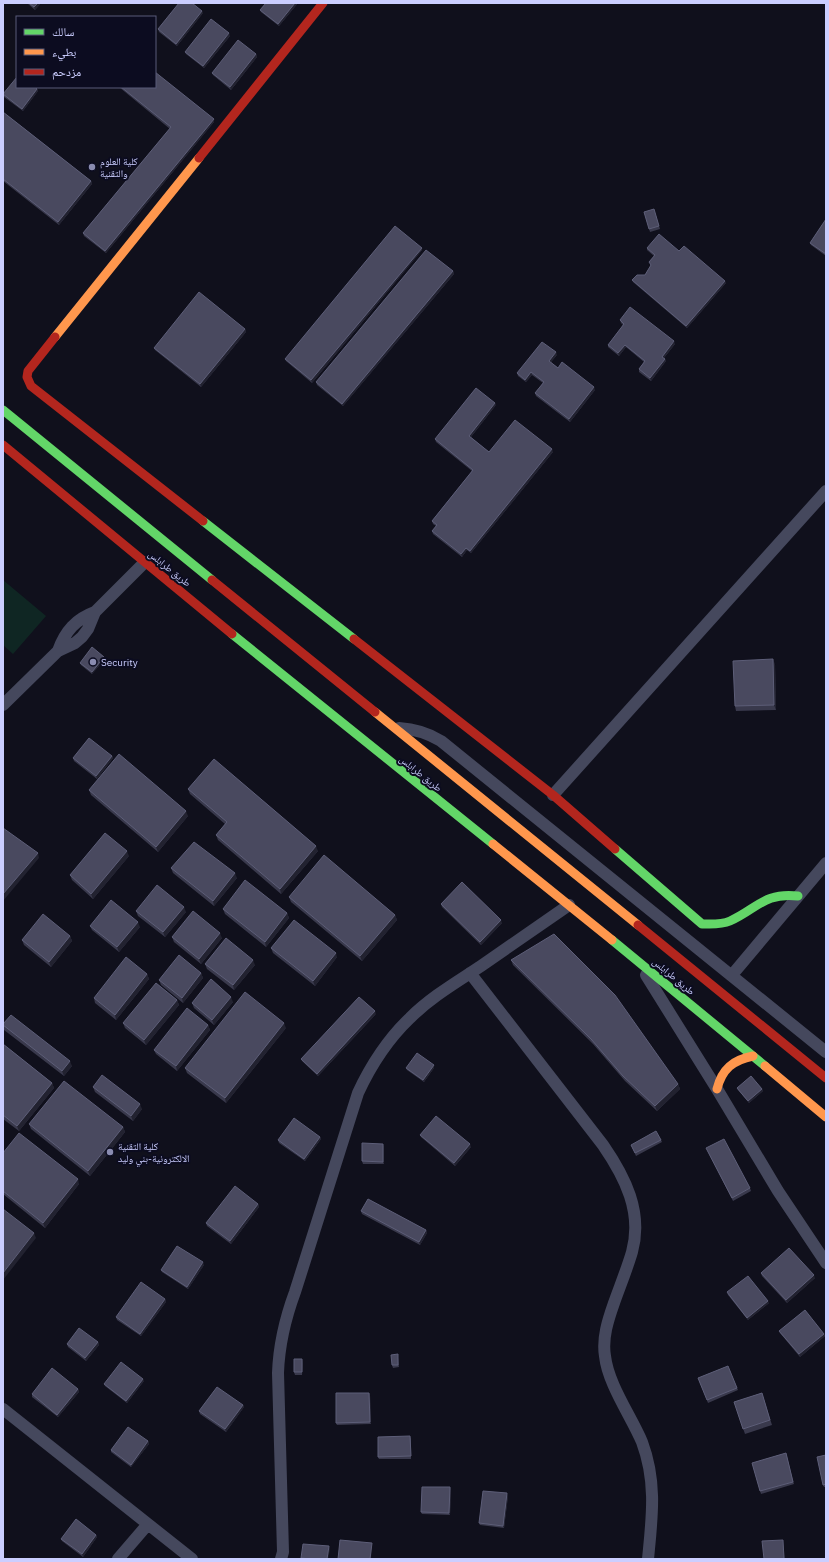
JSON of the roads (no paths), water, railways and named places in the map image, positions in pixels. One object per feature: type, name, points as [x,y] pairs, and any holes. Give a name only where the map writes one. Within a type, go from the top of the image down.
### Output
[{"type":"main road","points":[[323,3],[72,317],[29,368],[26,378],[31,386],[553,796],[702,924],[711,926],[726,923],[772,897],[785,894],[798,896]]},
{"type":"main road","points":[[3,410],[826,1078]]},
{"type":"main road","name":"طريق طرابلس","points":[[3,445],[290,681],[570,905],[826,1117]]},
{"type":"main road","points":[[717,1089],[723,1072],[729,1066],[736,1060],[753,1056]]},
{"type":"street","points":[[553,796],[826,491]]},
{"type":"street","points":[[3,705],[58,651],[61,642],[70,627],[86,615],[95,612],[145,562]]},
{"type":"street","points":[[395,728],[415,730],[441,741],[826,1052]]},
{"type":"street","points":[[732,975],[826,863]]},
{"type":"street","points":[[281,1559],[278,1373],[280,1344],[288,1311],[351,1115],[367,1074],[392,1037],[410,1018],[470,973],[570,905]]},
{"type":"street","points":[[636,959],[717,1089],[778,1192],[826,1263]]},
{"type":"street","points":[[470,973],[604,1145],[619,1168],[634,1206],[635,1229],[632,1251],[612,1308],[604,1343],[605,1357],[609,1373],[642,1442],[648,1464],[653,1490],[648,1559]]},
{"type":"street","points":[[3,1409],[192,1559]]},
{"type":"street","points":[[118,1559],[148,1524]]},
{"type":"place","name":"كلية العلوم والتقنية","points":[[92,167]]},
{"type":"place","name":"Security","points":[[93,662]]},
{"type":"place","name":"كلية التقنية الالكترونية-بني وليد","points":[[110,1152]]}]
